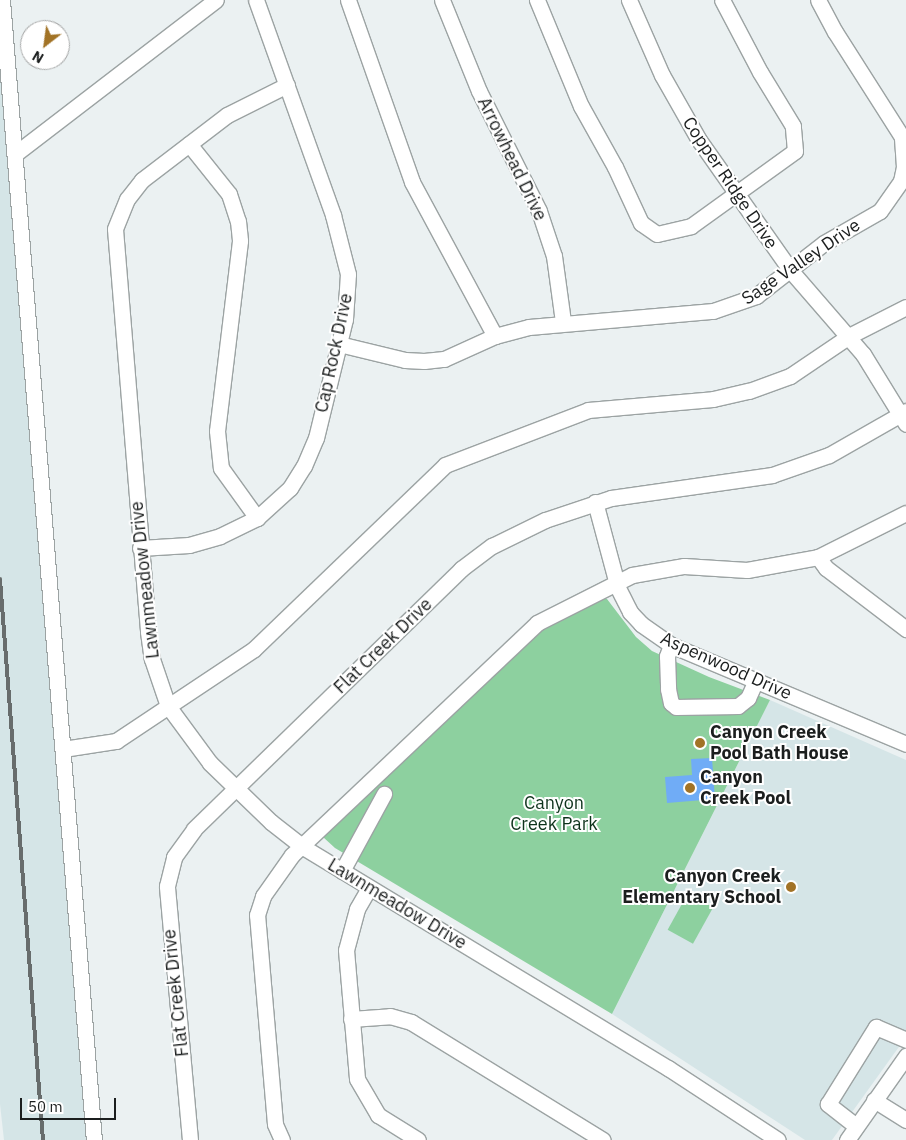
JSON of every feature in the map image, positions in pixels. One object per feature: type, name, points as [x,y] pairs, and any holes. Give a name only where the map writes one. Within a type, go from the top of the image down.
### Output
[{"type":"street","points":[[2,0],[94,1140]]},
{"type":"street","points":[[14,154],[216,0]]},
{"type":"street","name":"Cap Rock Drive","points":[[140,548],[200,542],[257,518],[290,488],[304,466],[316,438],[339,344],[348,291],[344,256],[287,85],[256,0]]},
{"type":"street","points":[[348,0],[412,182],[495,336]]},
{"type":"street","name":"Arrowhead Drive","points":[[442,0],[479,91],[539,211],[554,256],[564,322]]},
{"type":"street","points":[[537,0],[581,106],[615,167],[641,224],[657,234],[691,226],[736,196],[795,151],[793,126],[760,72],[722,0]]},
{"type":"street","name":"Copper Ridge Drive","points":[[629,0],[678,106],[736,196],[791,270],[849,336],[904,416]]},
{"type":"street","name":"Sage Valley Drive","points":[[339,344],[405,360],[424,361],[444,358],[495,336],[529,326],[713,311],[756,296],[824,243],[880,211],[895,191],[904,167],[902,138],[895,122],[835,32],[818,0]]},
{"type":"street","name":"Lawnmeadow Drive","points":[[287,85],[227,115],[137,186],[123,206],[114,238],[150,646],[168,706],[196,747],[235,789],[303,847],[668,1068],[778,1140]]},
{"type":"street","points":[[189,144],[229,194],[238,221],[240,241],[217,431],[221,468],[257,518]]},
{"type":"street","points":[[63,749],[116,740],[254,649],[445,465],[588,410],[714,399],[749,390],[790,376],[849,336],[906,307]]},
{"type":"street","name":"Flat Creek Drive","points":[[190,1140],[168,916],[168,877],[174,857],[187,837],[461,569],[492,546],[518,533],[595,502],[641,491],[772,475],[829,455],[904,416]]},
{"type":"street","name":"Aspenwood Drive","points":[[595,502],[617,582],[630,612],[641,624],[671,645],[906,744]]},
{"type":"street","points":[[282,1140],[275,1124],[256,915],[273,882],[292,855],[303,847],[537,623],[632,574],[684,566],[747,570],[818,557],[906,513]]},
{"type":"street","points":[[818,557],[826,568],[906,629]]},
{"type":"street","points":[[671,645],[667,656],[668,689],[671,703],[676,707],[738,706],[748,698],[756,680]]},
{"type":"street","points":[[342,872],[384,794]]},
{"type":"street","points":[[369,888],[348,934],[351,1019],[357,1079],[368,1102],[378,1115],[418,1140]]},
{"type":"street","points":[[351,1019],[390,1016],[411,1022],[603,1140]]},
{"type":"street","points":[[856,1126],[828,1104],[876,1027],[906,1040]]},
{"type":"street","points":[[847,1140],[906,1056]]},
{"type":"street","points":[[874,1100],[906,1120]]},
{"type":"shaded area","points":[[0,70],[86,1140],[4,1140],[0,1104]]},
{"type":"shaded area","name":"Canyon Creek Elementary School","points":[[770,700],[906,760],[906,1037],[832,1140],[805,1140],[612,1014]]},
{"type":"green space","name":"Canyon Creek Park","points":[[601,598],[607,599],[636,637],[652,651],[709,677],[770,700],[612,1014],[335,848],[323,837],[541,630],[573,609]]},
{"type":"green space","points":[[688,893],[713,907],[693,944],[668,930]]},
{"type":"water","name":"Canyon Creek Pool","points":[[712,758],[715,799],[667,803],[665,777],[692,775],[691,759]]},
{"type":"railway","points":[[0,579],[43,1140]]},
{"type":"place","name":"Canyon Creek Pool Bath House","points":[[700,743]]},
{"type":"place","name":"Canyon Creek Pool","points":[[690,788]]},
{"type":"place","name":"Canyon Creek Elementary School","points":[[791,887]]}]
